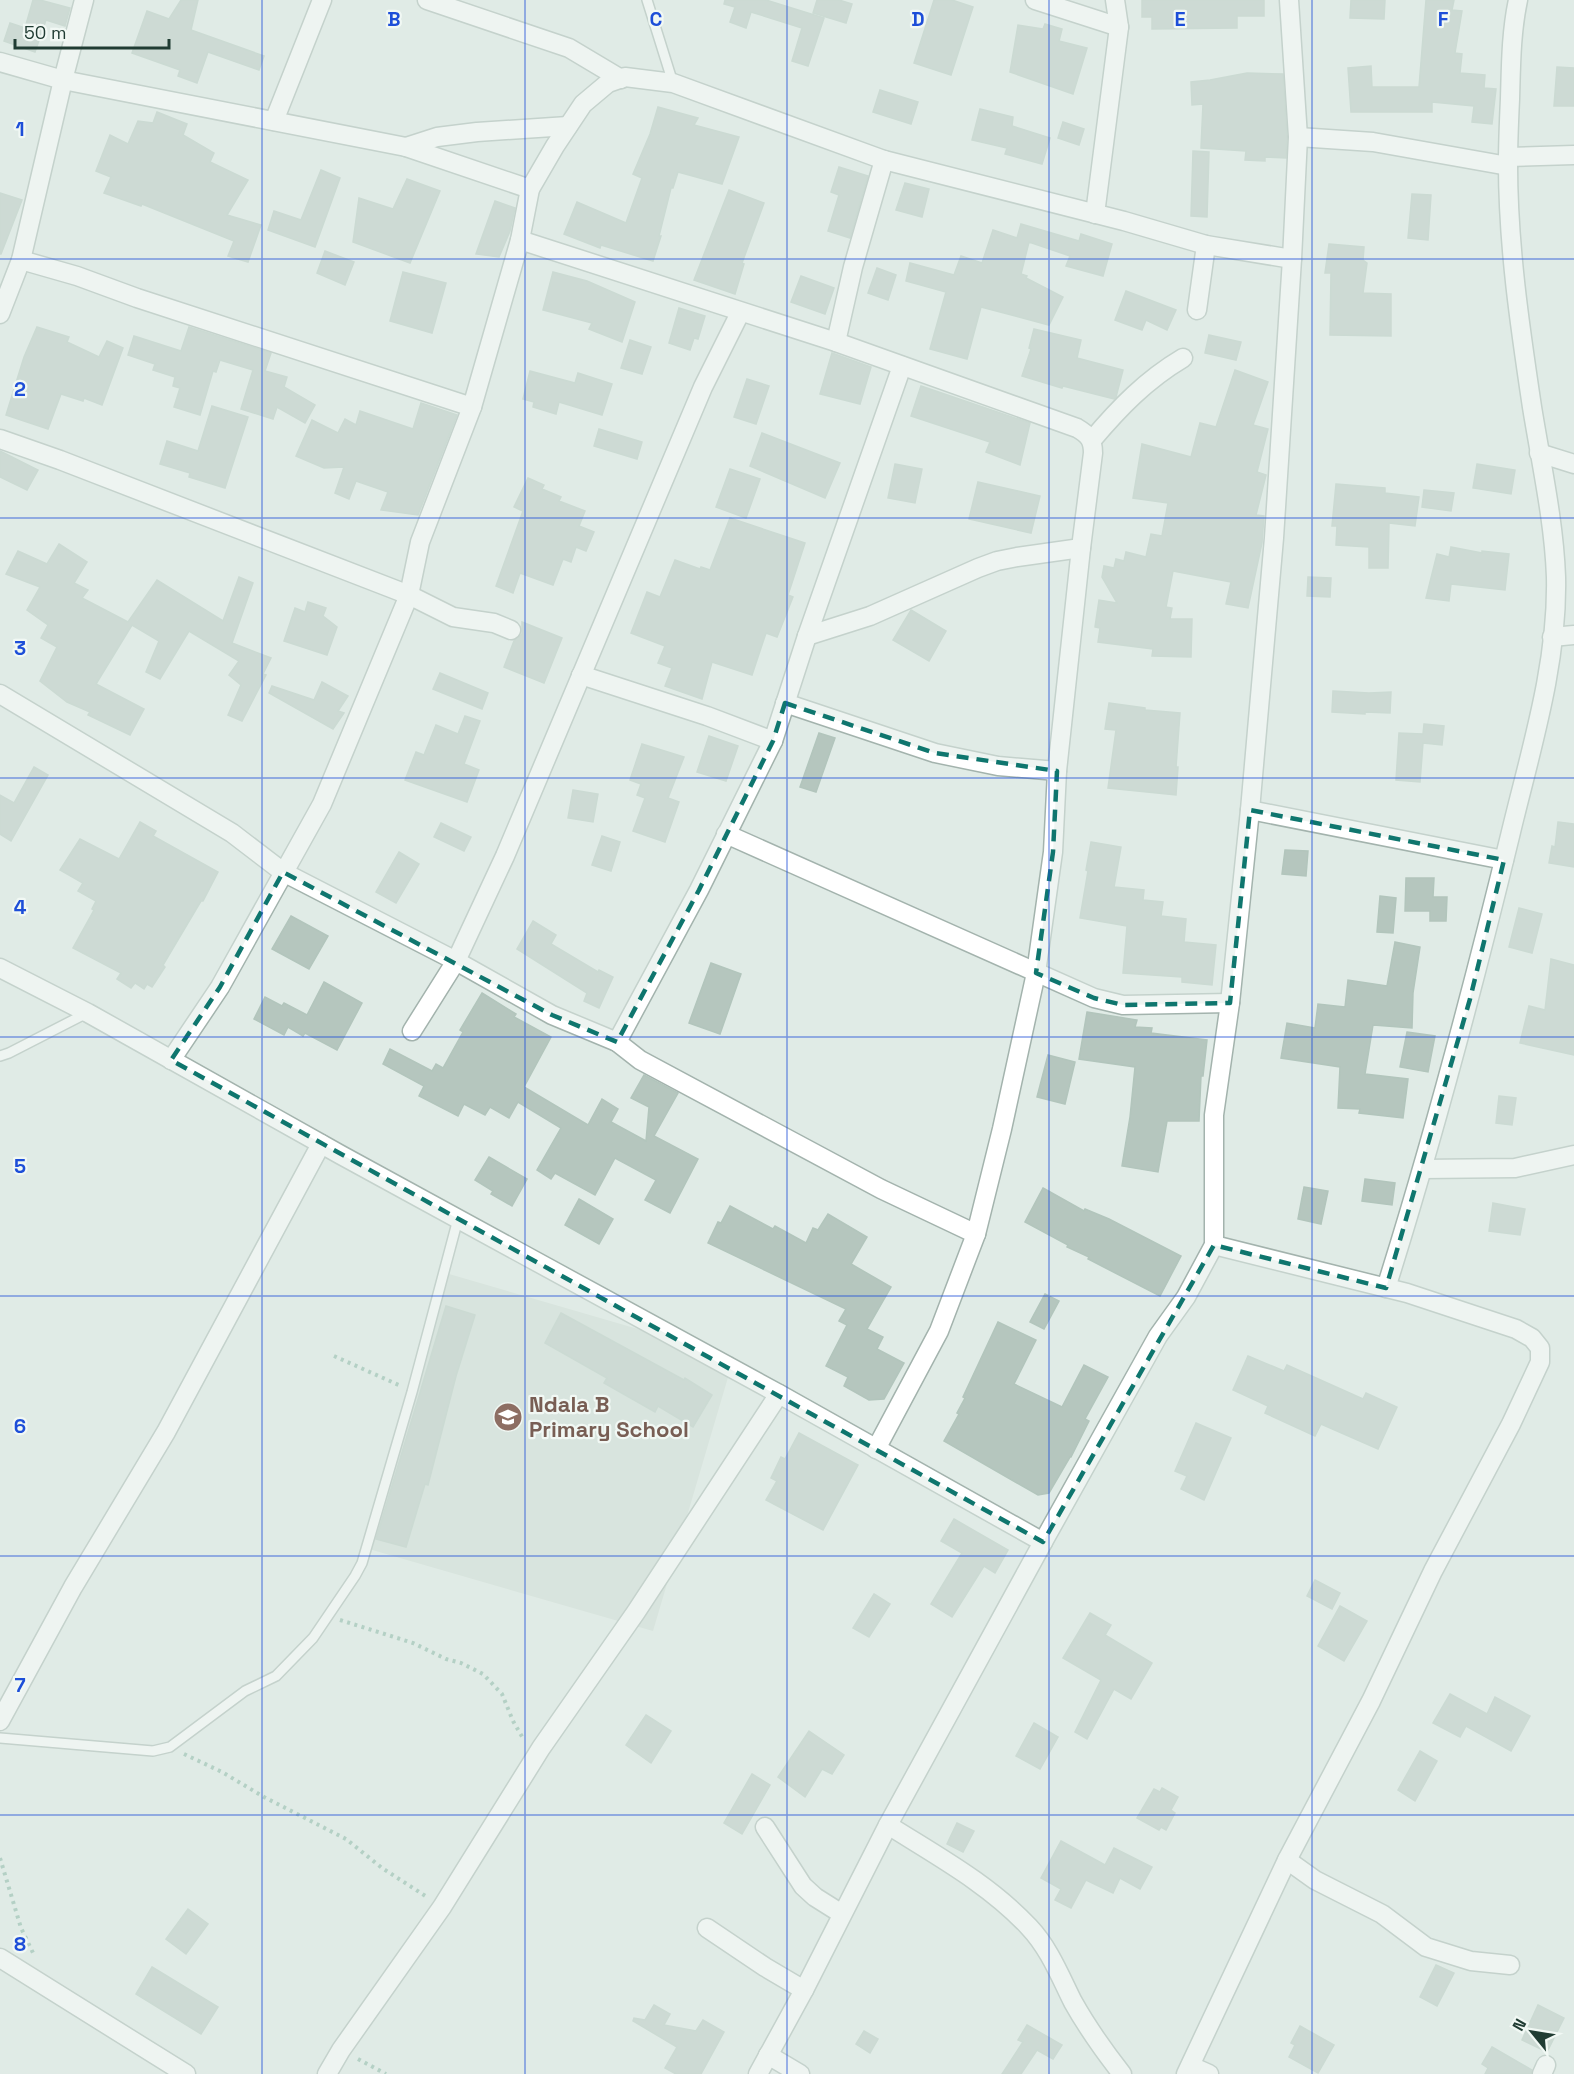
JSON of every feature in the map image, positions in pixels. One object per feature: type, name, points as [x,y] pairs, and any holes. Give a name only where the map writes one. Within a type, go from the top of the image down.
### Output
[{"type":"street","points":[[0,314],[21,260],[84,0]]},
{"type":"street","points":[[274,121],[322,0]]},
{"type":"street","points":[[427,0],[569,48],[621,79]]},
{"type":"street","points":[[1035,0],[1119,27]]},
{"type":"street","points":[[1095,214],[1119,27],[1115,0]]},
{"type":"street","points":[[758,2074],[804,1990],[888,1825],[1043,1542],[1158,1336],[1186,1297],[1214,1245],[1214,1114],[1230,1004],[1250,810],[1274,538],[1292,259],[1298,137],[1289,0]]},
{"type":"street","points":[[1386,1288],[1423,1169],[1470,999],[1539,715],[1552,638],[1556,579],[1554,545],[1514,267],[1508,161],[1513,25],[1518,0]]},
{"type":"street","points":[[0,62],[63,80],[406,147],[530,189]]},
{"type":"street","points":[[171,1060],[220,987],[322,804],[409,595],[420,542],[472,407],[520,240],[530,189],[583,104],[608,83],[626,77],[673,83],[884,160],[1206,245],[1292,259]]},
{"type":"street","points":[[406,147],[437,137],[568,126]]},
{"type":"street","points":[[1298,137],[1373,142],[1508,161],[1574,154]]},
{"type":"street","points":[[836,342],[853,267],[884,160]]},
{"type":"street","points":[[520,240],[740,313],[836,342],[1077,428],[1092,440],[1093,453],[1057,771],[1053,852],[1036,973],[1002,1130],[976,1234],[939,1331],[876,1449]]},
{"type":"street","points":[[1197,310],[1206,245]]},
{"type":"street","points":[[21,260],[77,276],[137,298],[472,407]]},
{"type":"street","points":[[412,1031],[456,961],[505,856],[703,387],[740,313]]},
{"type":"street","points":[[1092,440],[1135,393],[1159,372],[1183,358]]},
{"type":"street","points":[[616,1042],[658,969],[773,741],[807,636],[902,366]]},
{"type":"street","points":[[0,439],[409,595],[453,616],[512,630]]},
{"type":"street","points":[[1539,453],[1574,464]]},
{"type":"street","points":[[807,636],[870,616],[987,564],[1017,556],[1081,548]]},
{"type":"street","points":[[1552,638],[1574,635]]},
{"type":"street","points":[[581,675],[707,716],[773,741]]},
{"type":"street","points":[[0,694],[232,833],[283,872],[456,961],[552,1015],[616,1042],[640,1060],[881,1188],[976,1234]]},
{"type":"street","points":[[785,703],[935,753],[998,766],[1057,771]]},
{"type":"street","points":[[1250,810],[1504,860]]},
{"type":"street","points":[[726,834],[1084,995],[1123,1005],[1230,1004]]},
{"type":"street","points":[[0,968],[88,1013],[1043,1542]]},
{"type":"street","points":[[0,1721],[73,1587],[166,1432],[321,1144]]},
{"type":"street","points":[[1423,1169],[1515,1168],[1574,1155]]},
{"type":"street","points":[[1209,2074],[1188,2070],[1287,1860],[1371,1701],[1433,1571],[1511,1424],[1540,1362],[1540,1348],[1532,1338],[1516,1329],[1386,1288],[1214,1245]]},
{"type":"street","points":[[327,2074],[341,2049],[442,1907],[537,1753],[636,1612],[779,1394]]},
{"type":"street","points":[[888,1825],[987,1888],[1030,1928],[1055,1963],[1074,2003],[1099,2044],[1122,2074]]},
{"type":"street","points":[[765,1827],[803,1886],[842,1914]]},
{"type":"street","points":[[1287,1860],[1315,1880],[1382,1914],[1426,1947],[1471,1960],[1510,1965]]},
{"type":"street","points":[[707,1928],[804,1990]]},
{"type":"street","points":[[0,1958],[186,2074]]},
{"type":"street","points":[[768,2055],[800,2074]]},
{"type":"lane","points":[[646,0],[673,83]]},
{"type":"lane","points":[[0,1056],[88,1013]]},
{"type":"lane","points":[[0,1738],[153,1751],[170,1747],[245,1691],[276,1676],[304,1649],[328,1617],[362,1563],[412,1392],[458,1219]]},
{"type":"path","points":[[334,1356],[412,1392]]},
{"type":"path","points":[[328,1617],[413,1643],[483,1674],[502,1694],[521,1737],[537,1753]]},
{"type":"path","points":[[170,1747],[222,1772],[264,1797],[346,1839],[382,1868],[442,1907]]},
{"type":"path","points":[[0,1858],[21,1928],[34,1957]]},
{"type":"path","points":[[341,2049],[386,2074]]},
{"type":"highlighted area","points":[[785,703],[935,753],[1057,771],[1053,852],[1036,973],[1094,998],[1123,1005],[1230,1003],[1250,810],[1504,860],[1470,999],[1386,1288],[1214,1245],[1043,1542],[171,1060],[220,987],[283,872],[552,1015],[617,1042],[699,890],[773,741]]},
{"type":"shaded area","points":[[449,1274],[734,1357],[653,1631],[369,1549]]},
{"type":"building","points":[[33,0],[70,8],[65,26],[46,20],[35,52],[4,41],[10,23],[25,28]]},
{"type":"building","points":[[181,0],[198,0],[191,30],[264,56],[259,70],[208,52],[197,83],[178,76],[180,70],[132,53],[147,11],[169,19]]},
{"type":"building","points":[[725,0],[766,0],[824,18],[808,66],[792,61],[802,28],[751,12],[746,28],[730,22],[735,7],[724,4]]},
{"type":"building","points":[[817,0],[839,0],[852,4],[846,23],[813,13]]},
{"type":"building","points":[[934,0],[952,0],[973,7],[951,75],[914,63]]},
{"type":"building","points":[[1142,0],[1264,0],[1264,16],[1237,16],[1237,28],[1152,29],[1152,17],[1142,17]]},
{"type":"building","points":[[1351,0],[1385,0],[1384,19],[1350,18]]},
{"type":"building","points":[[1426,0],[1454,0],[1452,10],[1462,11],[1455,53],[1462,54],[1460,73],[1485,75],[1484,88],[1496,89],[1492,124],[1472,122],[1474,106],[1432,102],[1432,112],[1351,112],[1348,68],[1371,66],[1372,87],[1419,87]]},
{"type":"building","points":[[1045,24],[1062,29],[1059,41],[1087,48],[1073,94],[1010,72],[1018,25],[1043,29]]},
{"type":"building","points":[[1557,67],[1574,68],[1574,106],[1554,106]]},
{"type":"building","points":[[1247,73],[1283,74],[1286,158],[1265,157],[1265,161],[1245,160],[1246,151],[1201,148],[1203,104],[1192,105],[1191,82]]},
{"type":"building","points":[[880,90],[918,102],[911,124],[873,112]]},
{"type":"building","points":[[658,107],[698,118],[694,125],[739,137],[722,184],[678,172],[673,188],[671,188],[653,261],[601,245],[600,248],[564,234],[577,202],[626,223],[642,178],[633,174],[650,134]]},
{"type":"building","points":[[980,109],[1013,117],[1012,126],[1050,138],[1042,164],[1005,154],[1007,148],[972,140]]},
{"type":"building","points":[[157,112],[187,124],[183,135],[214,153],[210,162],[248,180],[227,215],[261,225],[248,262],[228,256],[234,241],[142,204],[141,206],[104,193],[111,177],[96,171],[110,135],[128,144],[138,121],[153,123]]},
{"type":"building","points":[[1063,122],[1084,129],[1079,145],[1058,138]]},
{"type":"building","points":[[1193,151],[1209,152],[1207,217],[1191,216]]},
{"type":"building","points":[[839,167],[868,176],[850,238],[828,231],[839,195],[831,192]]},
{"type":"building","points":[[321,170],[340,178],[315,247],[268,230],[274,211],[301,220]]},
{"type":"building","points":[[407,179],[440,191],[410,263],[353,242],[359,198],[393,209]]},
{"type":"building","points":[[905,183],[929,189],[922,217],[896,210]]},
{"type":"building","points":[[729,190],[764,203],[742,263],[744,264],[735,294],[694,280]]},
{"type":"building","points":[[0,193],[22,200],[1,254],[0,254]]},
{"type":"building","points":[[1412,194],[1431,195],[1428,240],[1408,238]]},
{"type":"building","points":[[495,201],[515,208],[510,231],[499,257],[476,254]]},
{"type":"building","points":[[1021,224],[1079,241],[1081,234],[1112,244],[1103,276],[1066,266],[1070,256],[1029,242],[1021,274],[1063,297],[1049,325],[981,307],[967,359],[930,349],[946,292],[906,281],[910,263],[954,275],[961,256],[982,263],[993,230],[1017,238]]},
{"type":"building","points":[[1329,244],[1364,247],[1363,260],[1367,263],[1363,293],[1391,294],[1391,336],[1330,335],[1331,273],[1325,273]]},
{"type":"building","points":[[325,251],[354,262],[345,285],[317,273]]},
{"type":"building","points":[[877,268],[896,275],[888,300],[868,293]]},
{"type":"building","points":[[403,272],[446,283],[432,333],[390,321]]},
{"type":"building","points":[[553,272],[587,281],[635,302],[622,342],[589,329],[592,323],[543,310]]},
{"type":"building","points":[[801,276],[834,288],[825,314],[791,302]]},
{"type":"building","points":[[1126,291],[1176,310],[1167,330],[1146,320],[1142,330],[1115,320]]},
{"type":"building","points":[[679,308],[705,316],[698,339],[694,338],[690,350],[669,343]]},
{"type":"building","points":[[37,327],[69,337],[67,342],[99,357],[107,341],[123,348],[102,405],[84,398],[83,401],[61,394],[48,429],[6,415],[24,357]]},
{"type":"building","points":[[189,327],[271,353],[265,371],[287,377],[284,387],[315,405],[305,423],[277,407],[273,419],[241,409],[253,370],[220,360],[216,372],[213,371],[200,415],[174,407],[180,388],[173,386],[175,377],[153,370],[155,364],[128,355],[134,336],[181,351]]},
{"type":"building","points":[[1034,329],[1081,340],[1077,358],[1123,370],[1116,397],[1114,399],[1063,386],[1062,388],[1022,376],[1031,349],[1029,348]]},
{"type":"building","points":[[1209,335],[1241,342],[1236,360],[1205,353]]},
{"type":"building","points":[[630,340],[651,347],[642,374],[621,368]]},
{"type":"building","points":[[832,353],[871,367],[860,404],[820,394]]},
{"type":"building","points":[[1235,370],[1268,382],[1253,425],[1268,429],[1257,472],[1266,475],[1256,515],[1264,516],[1262,543],[1248,608],[1226,604],[1231,582],[1173,571],[1166,607],[1172,608],[1170,619],[1192,619],[1191,657],[1152,656],[1153,649],[1098,642],[1100,628],[1095,627],[1099,600],[1117,603],[1102,577],[1104,566],[1114,568],[1116,559],[1124,561],[1126,552],[1146,557],[1151,534],[1162,536],[1168,503],[1133,498],[1142,444],[1191,457],[1200,423],[1216,427]]},
{"type":"building","points":[[530,371],[575,383],[578,373],[612,384],[602,415],[559,402],[556,414],[533,407],[534,402],[523,399]]},
{"type":"building","points":[[747,379],[769,386],[756,424],[734,417]]},
{"type":"building","points":[[921,386],[1030,423],[1020,465],[986,452],[990,442],[911,416]]},
{"type":"building","points":[[421,403],[457,415],[418,515],[381,510],[388,492],[356,481],[349,499],[335,493],[344,467],[324,468],[296,456],[312,420],[338,433],[345,419],[356,425],[360,411],[413,429]]},
{"type":"building","points":[[212,406],[248,417],[225,488],[189,477],[190,473],[160,464],[167,441],[198,451]]},
{"type":"building","points":[[599,429],[642,442],[637,459],[594,446]]},
{"type":"building","points":[[762,433],[840,463],[825,498],[750,466]]},
{"type":"building","points":[[0,451],[38,470],[27,490],[0,477]]},
{"type":"building","points":[[895,464],[922,469],[915,503],[888,498]]},
{"type":"building","points":[[1477,464],[1515,470],[1511,494],[1473,488]]},
{"type":"building","points":[[730,469],[760,479],[746,518],[716,507]]},
{"type":"building","points":[[528,478],[544,485],[542,489],[561,497],[559,501],[585,511],[579,526],[594,532],[586,551],[576,547],[571,562],[563,559],[553,585],[520,573],[513,593],[496,586],[523,511],[514,507]]},
{"type":"building","points":[[978,482],[1040,496],[1031,533],[969,519]]},
{"type":"building","points":[[1336,484],[1385,488],[1385,493],[1419,497],[1415,526],[1389,523],[1388,568],[1369,568],[1369,547],[1336,545],[1337,526],[1332,526]]},
{"type":"building","points":[[1424,490],[1454,493],[1451,511],[1422,507]]},
{"type":"building","points":[[730,518],[805,543],[788,595],[793,597],[777,637],[766,633],[752,675],[712,662],[702,699],[665,686],[672,668],[658,663],[665,646],[631,633],[647,592],[660,597],[675,560],[710,570]]},
{"type":"building","points":[[59,544],[87,562],[74,583],[88,590],[82,598],[128,622],[157,580],[223,621],[239,577],[253,583],[232,643],[271,658],[263,674],[266,675],[242,721],[228,715],[241,685],[229,675],[239,661],[189,631],[160,679],[146,672],[159,641],[132,625],[96,684],[144,709],[130,735],[88,715],[90,712],[67,702],[40,681],[57,647],[41,638],[48,625],[27,610],[40,587],[6,574],[18,551],[47,564]]},
{"type":"building","points":[[1451,547],[1482,553],[1482,551],[1509,554],[1505,590],[1451,584],[1449,601],[1426,598],[1437,554],[1449,557]]},
{"type":"building","points":[[1308,577],[1331,578],[1330,597],[1307,596]]},
{"type":"building","points":[[308,602],[326,608],[323,616],[337,627],[327,655],[284,641],[295,608],[305,612]]},
{"type":"building","points":[[911,610],[946,631],[929,661],[893,640]]},
{"type":"building","points":[[522,622],[562,638],[544,683],[504,667],[514,641],[522,634]]},
{"type":"building","points":[[440,673],[488,693],[482,709],[433,689]]},
{"type":"building","points":[[322,682],[348,696],[338,711],[344,713],[333,729],[269,693],[272,686],[314,700]]},
{"type":"building","points":[[1333,691],[1391,692],[1390,713],[1332,712]]},
{"type":"building","points":[[1109,703],[1145,708],[1145,710],[1180,713],[1176,795],[1108,788],[1116,730],[1105,729]]},
{"type":"building","points":[[465,716],[480,721],[464,764],[479,770],[467,802],[405,780],[416,752],[424,755],[436,725],[458,734]]},
{"type":"building","points":[[1424,724],[1444,726],[1442,745],[1423,743],[1420,782],[1396,780],[1399,733],[1423,734]]},
{"type":"building","points":[[819,733],[835,738],[816,792],[800,787]]},
{"type":"building","points":[[709,736],[738,746],[726,781],[697,772]]},
{"type":"building","points":[[642,744],[684,757],[668,798],[679,802],[665,842],[633,831],[645,798],[637,795],[641,784],[630,780]]},
{"type":"building","points":[[34,767],[48,775],[11,841],[0,834],[0,795],[14,803]]},
{"type":"building","points":[[573,790],[598,794],[593,822],[568,818]]},
{"type":"building","points":[[140,822],[156,831],[153,836],[218,872],[203,901],[163,965],[165,967],[152,987],[147,984],[144,989],[135,983],[131,988],[117,979],[121,973],[73,948],[94,910],[92,909],[96,901],[78,891],[83,883],[60,870],[80,839],[119,859]]},
{"type":"building","points":[[1558,822],[1574,824],[1574,867],[1549,863],[1552,846],[1555,847]]},
{"type":"building","points":[[441,823],[471,837],[464,851],[434,837]]},
{"type":"building","points":[[602,836],[620,842],[611,871],[592,865]]},
{"type":"building","points":[[1091,842],[1121,847],[1114,887],[1144,890],[1143,900],[1163,902],[1161,916],[1186,919],[1184,942],[1216,945],[1212,985],[1182,982],[1182,977],[1123,973],[1127,926],[1080,918]]},
{"type":"building","points":[[1285,850],[1308,851],[1306,876],[1282,874]]},
{"type":"building","points":[[399,852],[419,864],[396,903],[376,892]]},
{"type":"building","points":[[1406,878],[1434,878],[1433,897],[1447,897],[1446,921],[1430,921],[1430,911],[1405,911]]},
{"type":"building","points":[[1380,896],[1396,898],[1393,933],[1377,932]]},
{"type":"building","points":[[1519,908],[1542,914],[1532,953],[1509,947]]},
{"type":"building","points":[[291,916],[328,936],[309,969],[272,949]]},
{"type":"building","points":[[533,921],[556,935],[551,944],[598,972],[599,970],[613,977],[599,1008],[584,1001],[587,993],[517,949]]},
{"type":"building","points":[[1395,942],[1420,947],[1413,993],[1412,1028],[1373,1025],[1365,1074],[1408,1079],[1403,1118],[1359,1113],[1360,1109],[1338,1108],[1340,1067],[1281,1058],[1287,1023],[1315,1028],[1318,1004],[1345,1007],[1348,980],[1387,986]]},
{"type":"building","points":[[1551,959],[1574,965],[1574,1055],[1520,1043],[1529,1006],[1545,1010]]},
{"type":"building","points":[[711,963],[741,974],[720,1034],[689,1023]]},
{"type":"building","points":[[324,982],[362,1003],[337,1050],[305,1033],[303,1036],[288,1027],[284,1035],[254,1019],[265,997],[282,1006],[284,1003],[307,1015]]},
{"type":"building","points":[[482,993],[516,1014],[514,1017],[551,1037],[524,1087],[588,1125],[602,1099],[618,1109],[611,1122],[646,1141],[649,1107],[631,1098],[644,1075],[678,1093],[654,1136],[698,1159],[670,1213],[645,1200],[656,1180],[615,1158],[595,1195],[555,1173],[551,1179],[537,1170],[561,1128],[518,1102],[509,1118],[490,1107],[485,1115],[464,1104],[458,1116],[419,1096],[424,1086],[383,1064],[390,1049],[432,1071],[436,1064],[443,1068],[463,1032],[460,1030]]},
{"type":"building","points":[[1087,1012],[1137,1020],[1135,1027],[1152,1028],[1151,1033],[1207,1040],[1203,1076],[1201,1076],[1199,1121],[1167,1121],[1158,1172],[1122,1166],[1135,1067],[1079,1059]]},
{"type":"building","points":[[1407,1032],[1435,1036],[1428,1072],[1400,1067]]},
{"type":"building","points":[[1048,1055],[1075,1062],[1065,1104],[1037,1097]]},
{"type":"building","points":[[1499,1096],[1516,1098],[1512,1125],[1496,1123]]},
{"type":"building","points":[[489,1157],[527,1179],[512,1206],[491,1194],[493,1191],[475,1180]]},
{"type":"building","points":[[1365,1179],[1395,1183],[1392,1205],[1362,1201]]},
{"type":"building","points":[[1304,1187],[1328,1191],[1321,1224],[1298,1219]]},
{"type":"building","points":[[1043,1188],[1084,1211],[1085,1209],[1109,1219],[1181,1256],[1160,1296],[1088,1259],[1089,1257],[1025,1222]]},
{"type":"building","points":[[579,1199],[613,1219],[599,1244],[565,1225]]},
{"type":"building","points":[[1493,1203],[1525,1209],[1520,1235],[1489,1231]]},
{"type":"building","points":[[730,1206],[773,1229],[775,1226],[806,1243],[813,1228],[818,1230],[828,1214],[867,1237],[851,1264],[891,1287],[867,1329],[883,1337],[877,1349],[904,1363],[884,1399],[869,1400],[844,1386],[848,1377],[826,1366],[847,1325],[839,1321],[846,1309],[708,1243],[718,1222],[721,1223]]},
{"type":"building","points":[[1045,1294],[1059,1301],[1044,1329],[1030,1322]]},
{"type":"building","points":[[446,1306],[475,1315],[456,1376],[428,1485],[425,1484],[406,1547],[376,1539]]},
{"type":"building","points":[[561,1313],[684,1380],[685,1378],[712,1395],[693,1427],[658,1406],[655,1412],[604,1383],[607,1378],[545,1343]]},
{"type":"building","points":[[998,1322],[1036,1340],[1014,1384],[1062,1407],[1084,1365],[1108,1377],[1085,1419],[1089,1421],[1071,1457],[1049,1493],[1038,1495],[944,1441],[959,1414],[957,1413],[965,1398],[963,1397]]},
{"type":"building","points":[[1248,1356],[1284,1371],[1287,1365],[1363,1399],[1366,1393],[1397,1407],[1378,1449],[1321,1424],[1315,1436],[1265,1413],[1268,1406],[1233,1390]]},
{"type":"building","points":[[1196,1423],[1231,1438],[1204,1500],[1181,1489],[1187,1476],[1175,1471]]},
{"type":"building","points":[[799,1433],[858,1465],[823,1530],[766,1500],[777,1481],[771,1478],[781,1457],[785,1459]]},
{"type":"building","points":[[954,1519],[1008,1550],[995,1573],[984,1566],[952,1617],[931,1604],[962,1553],[941,1541]]},
{"type":"building","points":[[1315,1580],[1340,1593],[1332,1609],[1307,1596]]},
{"type":"building","points":[[874,1594],[890,1604],[869,1637],[853,1628]]},
{"type":"building","points":[[1340,1606],[1367,1621],[1344,1661],[1318,1646]]},
{"type":"building","points":[[1090,1613],[1111,1625],[1105,1635],[1152,1663],[1131,1699],[1114,1689],[1087,1739],[1075,1732],[1101,1680],[1063,1658]]},
{"type":"building","points":[[1450,1694],[1487,1714],[1495,1697],[1530,1716],[1511,1751],[1466,1726],[1460,1737],[1433,1723]]},
{"type":"building","points":[[646,1715],[671,1731],[651,1763],[626,1745]]},
{"type":"building","points":[[1034,1723],[1058,1737],[1040,1769],[1016,1756]]},
{"type":"building","points":[[809,1731],[844,1755],[832,1774],[822,1769],[805,1797],[778,1777]]},
{"type":"building","points":[[1420,1751],[1437,1761],[1415,1801],[1398,1790]]},
{"type":"building","points":[[752,1774],[770,1785],[742,1834],[724,1823]]},
{"type":"building","points":[[1162,1788],[1178,1797],[1171,1810],[1175,1813],[1166,1830],[1161,1827],[1159,1830],[1137,1818],[1154,1789],[1160,1792]]},
{"type":"building","points":[[957,1823],[974,1831],[963,1852],[947,1844]]},
{"type":"building","points":[[1061,1841],[1105,1865],[1114,1848],[1152,1867],[1140,1889],[1120,1878],[1113,1893],[1086,1880],[1071,1908],[1055,1900],[1061,1889],[1041,1878]]},
{"type":"building","points":[[188,1909],[208,1924],[186,1954],[166,1939]]},
{"type":"building","points":[[1436,1965],[1454,1973],[1437,2006],[1420,1997]]},
{"type":"building","points":[[152,1967],[218,2007],[201,2034],[136,1994]]},
{"type":"building","points":[[654,2005],[670,2014],[664,2025],[696,2031],[703,2020],[724,2032],[701,2074],[676,2074],[665,2068],[677,2047],[633,2021],[634,2018],[645,2020]]},
{"type":"building","points":[[1538,2005],[1564,2018],[1547,2052],[1522,2040]]},
{"type":"building","points":[[1027,2025],[1062,2045],[1053,2059],[1037,2050],[1021,2074],[1002,2074],[1023,2042],[1018,2040]]},
{"type":"building","points":[[1300,2026],[1334,2045],[1318,2073],[1289,2057],[1295,2045],[1291,2043]]},
{"type":"building","points":[[864,2031],[878,2039],[870,2053],[856,2044]]},
{"type":"building","points":[[1492,2047],[1532,2070],[1531,2074],[1485,2074],[1488,2068],[1482,2064]]},
{"type":"place","name":"Ndala B Primary School","points":[[508,1417]]}]
